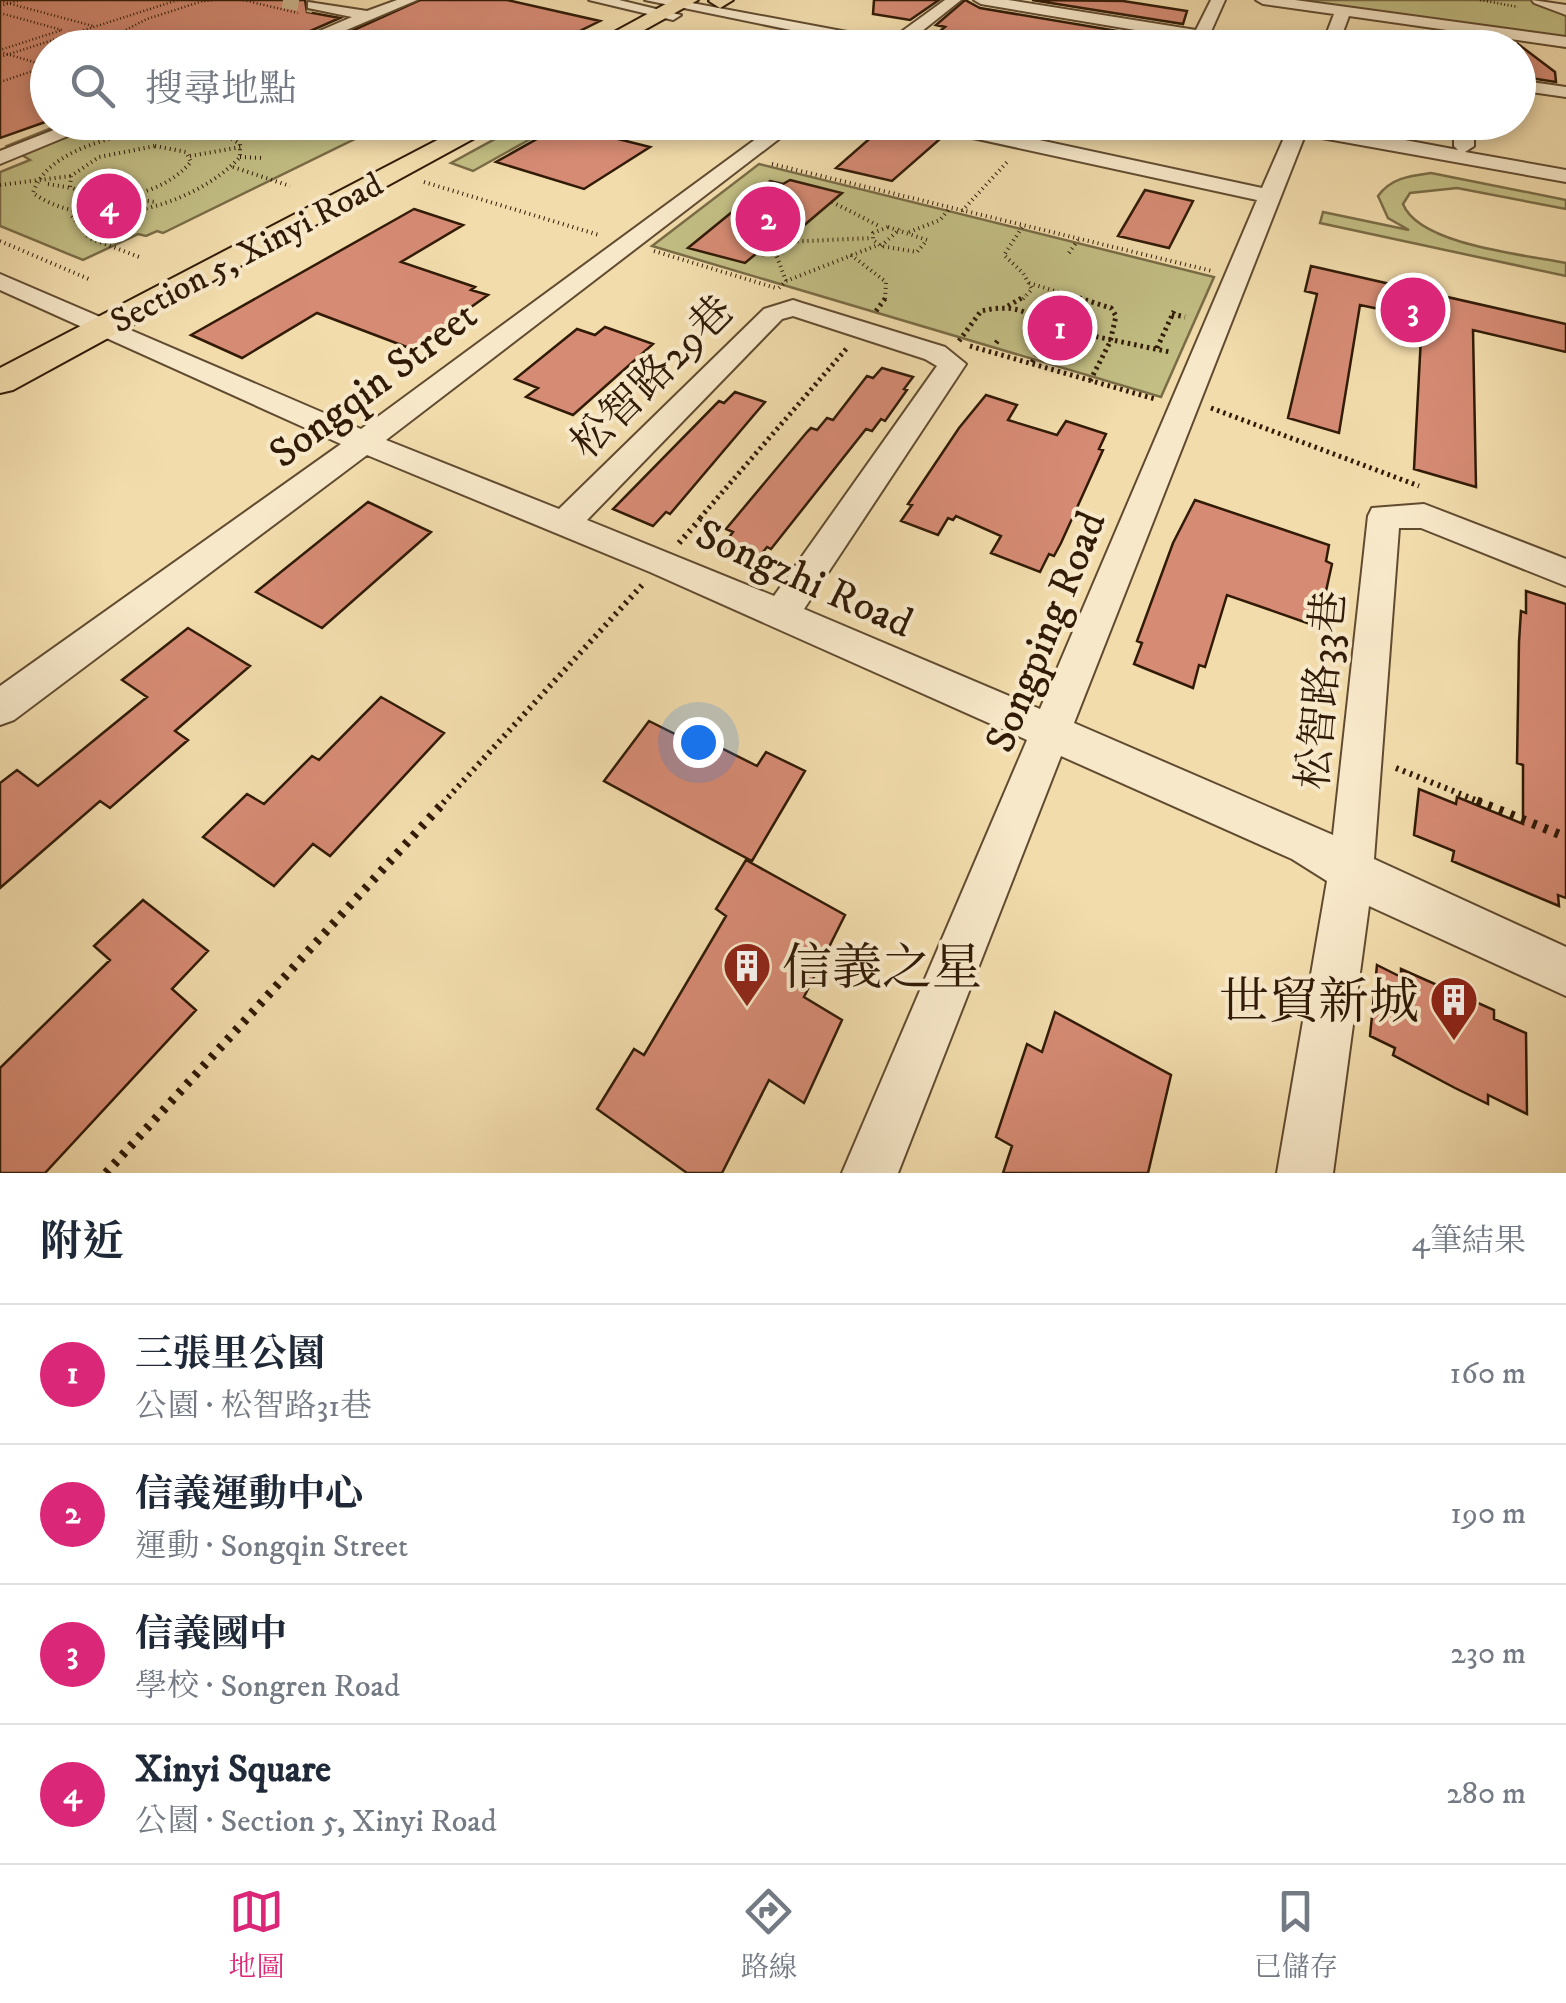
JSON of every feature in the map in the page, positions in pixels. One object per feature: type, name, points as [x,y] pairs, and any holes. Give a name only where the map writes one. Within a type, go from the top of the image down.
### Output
[{"type":"main road","points":[[636,30],[693,5]]},
{"type":"main road","points":[[659,30],[693,5]]},
{"type":"main road","name":"Section 5, Xinyi Road","points":[[0,382],[91,320],[416,140]]},
{"type":"main road","name":"Section 5, Xinyi Road","points":[[0,353],[91,320],[456,140]]},
{"type":"street","points":[[333,30],[410,0]]},
{"type":"street","points":[[596,0],[693,5],[814,30]]},
{"type":"street","points":[[918,30],[954,0]]},
{"type":"street","points":[[981,0],[1136,30]]},
{"type":"street","points":[[1204,30],[1218,0]]},
{"type":"street","points":[[1263,0],[1479,30]]},
{"type":"street","points":[[1540,0],[1566,10]]},
{"type":"street","points":[[693,5],[754,30]]},
{"type":"street","points":[[312,11],[368,16]]},
{"type":"street","points":[[1336,30],[1343,12]]},
{"type":"street","points":[[1536,38],[1566,42]]},
{"type":"street","points":[[1536,87],[1566,92]]},
{"type":"street","points":[[0,158],[46,140]]},
{"type":"street","name":"Songqin Street","points":[[0,708],[767,140]]},
{"type":"street","points":[[1006,140],[1270,196]]},
{"type":"street","name":"Songping Road","points":[[870,1173],[1293,140]]},
{"type":"street","points":[[1381,140],[1566,176]]},
{"type":"street","points":[[1419,140],[1566,164]]},
{"type":"street","points":[[1464,140],[1464,146]]},
{"type":"street","name":"Songzhi Road","points":[[0,280],[364,442],[662,562],[1308,844],[1351,872],[1566,972]]},
{"type":"street","name":"松智路29巷","points":[[565,522],[773,314],[793,308],[935,352],[952,364],[780,616]]},
{"type":"street","name":"松智路33巷","points":[[1305,1173],[1351,872],[1384,516],[1424,516],[1566,573]]},
{"type":"path","points":[[0,4],[21,0]]},
{"type":"path","points":[[84,30],[178,0]]},
{"type":"path","points":[[243,0],[272,8],[312,11]]},
{"type":"path","points":[[126,30],[147,19],[208,1]]},
{"type":"path","points":[[0,4],[94,27]]},
{"type":"path","points":[[0,13],[62,30]]},
{"type":"path","points":[[0,53],[30,42]]},
{"type":"path","points":[[0,53],[30,45]]},
{"type":"path","points":[[0,53],[30,60]]},
{"type":"path","points":[[0,80],[30,70]]},
{"type":"path","points":[[112,140],[47,166],[34,181],[33,193],[43,203],[77,212],[158,203],[200,189],[233,168],[240,157],[236,140]]},
{"type":"path","points":[[962,211],[1024,144]]},
{"type":"path","points":[[0,185],[71,176],[98,158],[126,149],[168,146],[190,156],[240,147]]},
{"type":"path","points":[[114,195],[171,180],[188,168],[190,156]]},
{"type":"path","points":[[240,157],[264,158]]},
{"type":"path","points":[[744,157],[1213,271]]},
{"type":"path","points":[[233,168],[290,186]]},
{"type":"path","points":[[71,176],[71,188]]},
{"type":"path","points":[[48,184],[158,203]]},
{"type":"path","points":[[786,281],[774,250],[783,242],[872,238],[880,245],[917,252],[927,240],[901,229],[882,228],[832,202]]},
{"type":"path","points":[[908,232],[940,220],[950,208]]},
{"type":"path","points":[[77,212],[72,216],[89,238],[142,258]]},
{"type":"path","points":[[959,342],[980,310],[1027,298],[1032,289],[1004,255],[1023,226]]},
{"type":"path","points":[[872,238],[872,233],[882,228]]},
{"type":"path","points":[[778,288],[786,281],[880,245],[901,229]]},
{"type":"path","points":[[1069,253],[1078,240]]},
{"type":"path","points":[[0,241],[91,280]]},
{"type":"path","points":[[768,242],[779,246]]},
{"type":"path","points":[[106,1173],[662,562],[862,330],[884,301],[888,288],[881,274],[851,255]]},
{"type":"path","points":[[1029,283],[1112,308],[1116,318],[1110,342],[1090,381]]},
{"type":"path","points":[[1006,306],[1033,314],[1044,326],[1071,337],[1170,352]]},
{"type":"path","points":[[1156,348],[1173,312],[1185,318]]},
{"type":"path","points":[[1116,318],[1124,320]]},
{"type":"path","points":[[1032,364],[1044,344],[1044,326]]},
{"type":"path","points":[[1186,401],[1426,489]]},
{"type":"path","points":[[1362,754],[1566,837]]},
{"type":"shaded area","points":[[1274,0],[1532,0],[1566,11],[1566,40],[1536,36],[1536,30],[1493,30]]},
{"type":"shaded area","points":[[30,137],[30,140],[353,140],[163,233],[138,234],[83,260],[0,226],[0,172],[30,160],[7,146]]},
{"type":"shaded area","points":[[493,140],[529,140],[473,171],[451,163]]},
{"type":"shaded area","points":[[759,164],[1214,277],[1161,397],[652,246]]},
{"type":"shaded area","points":[[1431,173],[1566,200],[1566,209],[1457,188],[1410,193],[1403,204],[1413,218],[1451,239],[1566,263],[1566,276],[1320,223],[1323,212],[1409,230],[1388,218],[1378,196],[1395,182]]},
{"type":"building","points":[[0,0],[305,0],[307,12],[340,18],[313,30],[30,30],[30,127],[0,138]]},
{"type":"building","points":[[420,0],[507,0],[600,21],[582,30],[354,30]]},
{"type":"building","points":[[874,0],[939,0],[910,20],[873,14]]},
{"type":"building","points":[[965,0],[980,8],[1111,30],[941,30],[945,27],[936,25]]},
{"type":"building","points":[[1032,0],[1123,1],[1187,11],[1183,24]]},
{"type":"building","points":[[1536,58],[1555,72],[1556,82],[1536,79]]},
{"type":"building","points":[[535,140],[622,140],[650,147],[584,189],[496,162]]},
{"type":"building","points":[[868,140],[939,140],[892,181],[836,168]]},
{"type":"building","points":[[790,180],[842,193],[781,245],[776,243],[763,255],[757,253],[745,263],[688,248],[770,181],[783,184]]},
{"type":"building","points":[[1145,190],[1193,201],[1169,248],[1118,236]]},
{"type":"building","points":[[414,209],[463,225],[401,262],[488,295],[412,349],[317,313],[242,358],[191,335]]},
{"type":"building","points":[[1311,266],[1566,324],[1566,352],[1473,330],[1476,487],[1414,469],[1422,318],[1360,305],[1339,433],[1288,418],[1317,294],[1305,291]]},
{"type":"building","points":[[605,327],[653,344],[573,415],[526,397],[538,388],[515,379],[577,329],[595,335]]},
{"type":"building","points":[[882,368],[913,377],[904,389],[907,390],[885,421],[881,419],[872,431],[866,429],[771,549],[767,547],[754,563],[720,549],[733,532],[726,529],[807,432],[811,428],[817,430],[827,418],[833,420],[867,376],[873,378]]},
{"type":"building","points":[[735,392],[765,402],[670,514],[666,512],[653,526],[613,509],[719,401],[724,403]]},
{"type":"building","points":[[986,395],[1017,405],[1008,420],[1057,435],[1066,421],[1106,434],[1099,449],[1103,450],[1061,543],[1054,556],[1049,554],[1040,572],[991,553],[1001,536],[956,516],[953,520],[948,518],[938,535],[901,521],[912,505],[908,504],[959,428]]},
{"type":"building","points":[[1195,500],[1329,545],[1326,561],[1332,564],[1322,609],[1317,607],[1313,625],[1227,595],[1205,667],[1199,665],[1193,688],[1134,664],[1142,643],[1137,641],[1173,543]]},
{"type":"building","points":[[368,502],[431,532],[322,628],[256,592]]},
{"type":"building","points":[[1526,591],[1566,604],[1566,898],[1558,895],[1559,906],[1452,861],[1454,851],[1414,835],[1419,789],[1456,804],[1457,797],[1523,824],[1523,765],[1517,763],[1519,642]]},
{"type":"building","points":[[188,628],[250,666],[175,731],[188,740],[110,808],[100,801],[0,888],[0,783],[17,770],[38,786],[147,697],[122,680]]},
{"type":"building","points":[[381,697],[444,733],[330,856],[313,844],[274,886],[203,837],[247,794],[264,804],[312,756],[319,760]]},
{"type":"building","name":"信義之星","points":[[649,721],[711,752],[715,745],[757,766],[766,752],[805,771],[752,861],[604,781]]},
{"type":"building","name":"信義之星","points":[[746,860],[845,915],[804,997],[842,1020],[804,1103],[769,1080],[722,1173],[687,1173],[597,1109],[634,1049],[644,1055],[726,916],[716,909]]},
{"type":"building","points":[[143,900],[208,951],[172,989],[196,1010],[45,1173],[0,1173],[0,1068],[110,960],[94,946]]},
{"type":"building","name":"世貿新城","points":[[1377,965],[1401,977],[1401,969],[1494,1010],[1494,1019],[1526,1033],[1527,1114],[1488,1095],[1488,1104],[1455,1088],[1393,1055],[1395,1048],[1370,1036]]},
{"type":"building","points":[[1055,1012],[1171,1075],[1148,1173],[1003,1173],[1012,1146],[996,1137],[1027,1044],[1042,1052]]},
{"type":"tunnel","points":[[283,0],[313,5]]},
{"type":"place","name":"Xinyi Square","points":[[109,206]]},
{"type":"place","name":"信義運動中心","points":[[768,219]]},
{"type":"place","name":"信義國中","points":[[1413,310]]},
{"type":"place","name":"三張里公園","points":[[1060,328]]},
{"type":"place","name":"信義之星","points":[[747,1008]]},
{"type":"place","name":"世貿新城","points":[[1454,1042]]}]
